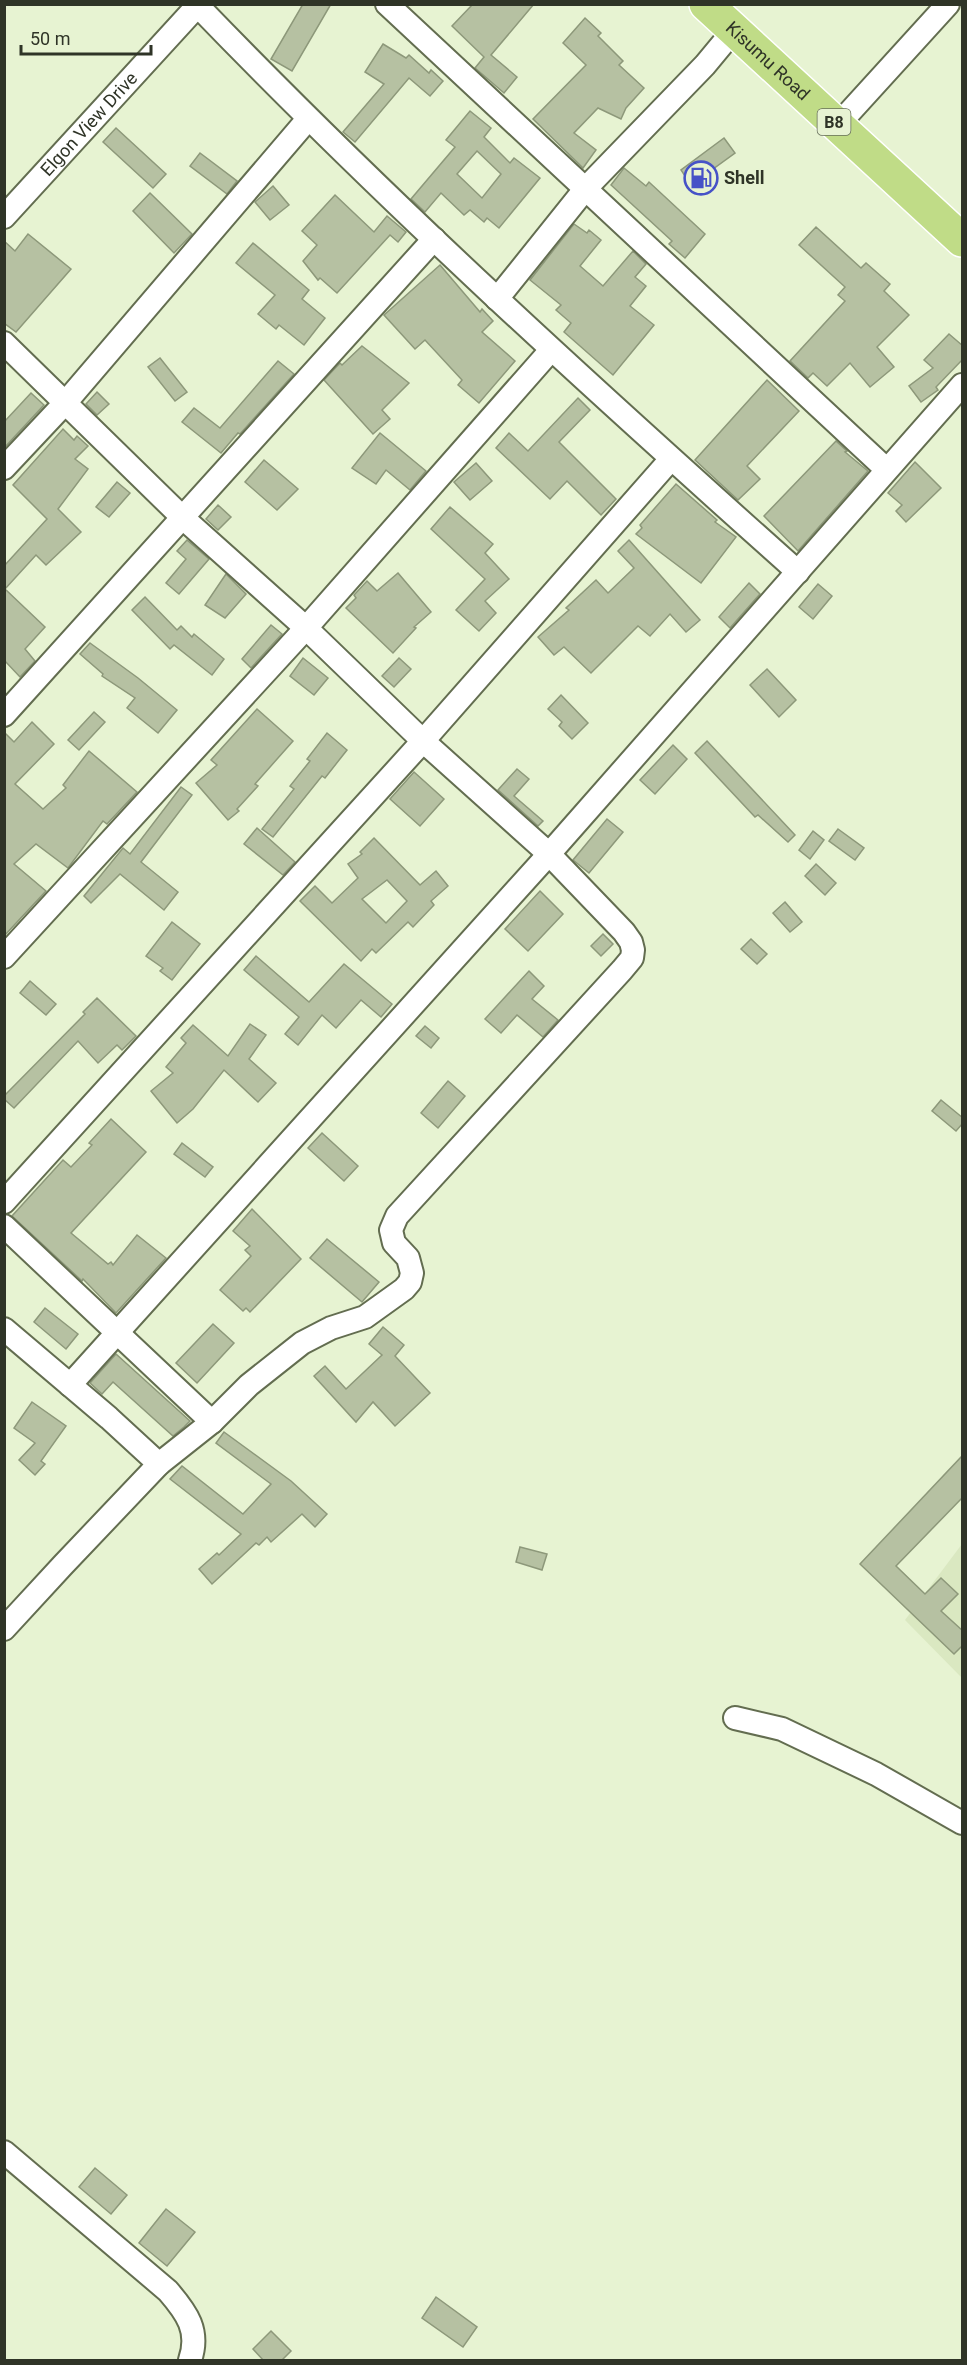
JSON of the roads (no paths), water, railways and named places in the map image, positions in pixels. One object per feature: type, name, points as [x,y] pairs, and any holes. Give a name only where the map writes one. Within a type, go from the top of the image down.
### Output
[{"type":"highway","name":"Kisumu Road","points":[[706,4],[963,240]]},
{"type":"street","points":[[387,4],[886,469]]},
{"type":"street","points":[[837,126],[948,4]]},
{"type":"street","points":[[198,5],[308,119],[497,299],[798,572]]},
{"type":"street","name":"Elgon View Drive","points":[[4,217],[198,5]]},
{"type":"street","points":[[497,299],[586,188],[705,65],[734,30]]},
{"type":"street","points":[[4,468],[66,402],[308,119]]},
{"type":"street","points":[[4,715],[434,239]]},
{"type":"street","points":[[4,343],[183,518],[306,628],[423,741],[549,854],[624,932],[633,950],[632,958],[397,1216],[391,1230],[394,1243],[408,1258],[412,1273],[410,1282],[365,1317],[331,1328],[302,1343],[249,1385],[212,1422],[159,1464],[4,1629]]},
{"type":"street","points":[[4,957],[306,628],[551,350]]},
{"type":"street","points":[[70,1385],[549,854],[886,469],[963,385]]},
{"type":"street","points":[[4,1202],[423,741],[671,459]]},
{"type":"street","points":[[4,1226],[212,1422]]},
{"type":"street","points":[[4,1329],[159,1464]]},
{"type":"street","points":[[735,1718],[782,1729],[876,1774],[963,1823]]},
{"type":"street","points":[[4,2152],[168,2290],[183,2309],[191,2325],[195,2345],[190,2361]]},
{"type":"place","name":"Shell","points":[[701,178]]}]
